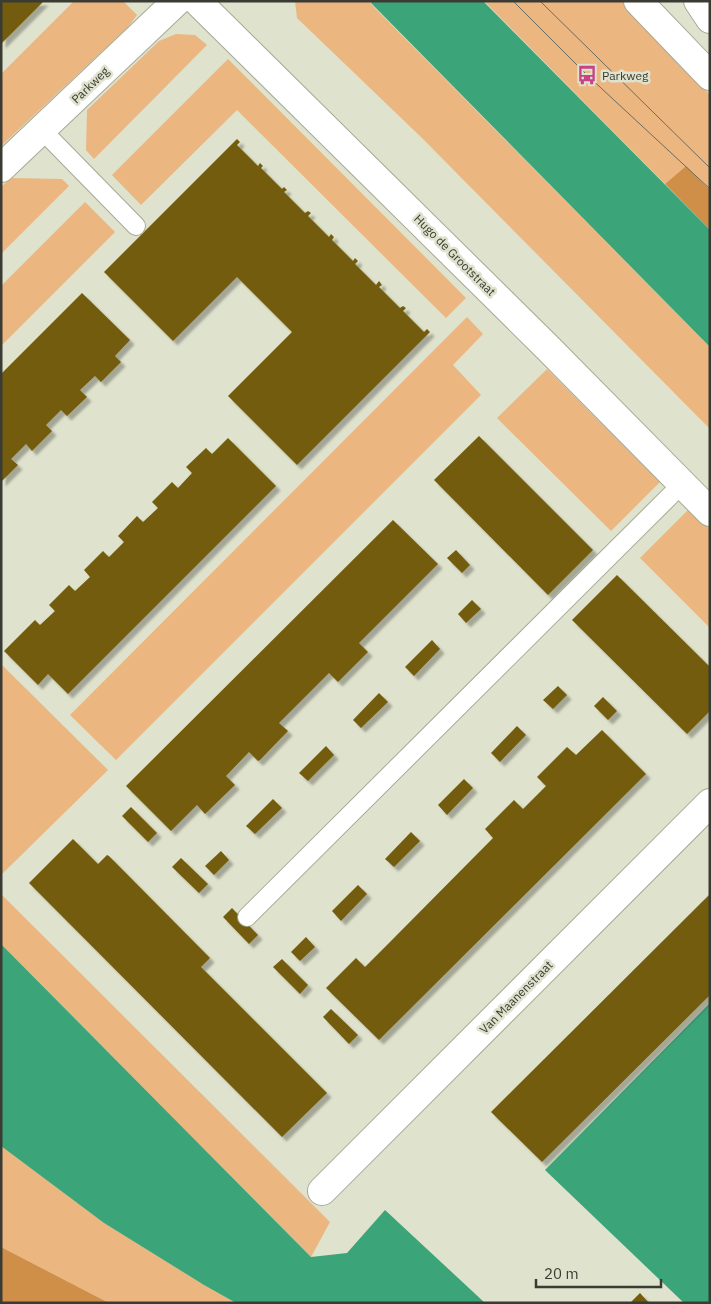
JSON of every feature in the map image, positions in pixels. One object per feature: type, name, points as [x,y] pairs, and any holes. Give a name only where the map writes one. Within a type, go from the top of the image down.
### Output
[{"type":"street","name":"Parkweg","points":[[1,168],[177,1]]},
{"type":"street","name":"Hugo de Grootstraat","points":[[197,1],[541,341],[710,512]]},
{"type":"street","points":[[638,1],[710,76]]},
{"type":"street","points":[[698,1],[710,19]]},
{"type":"street","name":"Van Maanenstraat","points":[[322,1191],[710,803]]},
{"type":"lane","points":[[42,130],[136,226]]},
{"type":"lane","points":[[247,917],[682,484]]},
{"type":"shaded area","points":[[74,1],[123,1],[137,15],[128,27],[1,146],[1,74]]},
{"type":"shaded area","points":[[295,1],[373,1],[371,4],[710,347],[710,429],[422,138],[297,18]]},
{"type":"shaded area","points":[[373,1],[483,1],[710,230],[710,347],[371,3]]},
{"type":"shaded area","points":[[484,1],[624,1],[710,95],[710,190],[686,166],[665,184]]},
{"type":"shaded area","points":[[176,34],[195,35],[207,45],[94,159],[86,150],[87,110],[159,41]]},
{"type":"shaded area","points":[[228,59],[466,298],[446,318],[237,110],[141,205],[112,175]]},
{"type":"shaded area","points":[[686,166],[710,190],[710,230],[665,184]]},
{"type":"shaded area","points":[[11,178],[62,179],[69,186],[1,254],[1,187]]},
{"type":"shaded area","points":[[85,202],[115,232],[1,346],[1,286]]},
{"type":"shaded area","points":[[467,317],[483,334],[453,365],[481,395],[116,760],[70,715]]},
{"type":"shaded area","points":[[547,369],[660,482],[611,531],[497,418]]},
{"type":"shaded area","points":[[689,509],[710,529],[710,628],[640,558]]},
{"type":"shaded area","points":[[1,664],[108,770],[1,875]]},
{"type":"shaded area","points":[[1,894],[330,1222],[311,1257],[1,944]]},
{"type":"shaded area","points":[[1,944],[311,1257],[347,1253],[385,1210],[485,1303],[236,1303],[104,1223],[1,1146]]},
{"type":"shaded area","points":[[710,1003],[710,1303],[684,1303],[545,1170]]},
{"type":"shaded area","points":[[1,1146],[104,1223],[236,1303],[109,1303],[1,1247]]},
{"type":"shaded area","points":[[1,1247],[109,1303],[1,1303]]},
{"type":"building","points":[[1,1],[44,1],[1,44]]},
{"type":"building","points":[[237,139],[240,142],[237,145],[258,166],[260,163],[263,166],[261,168],[282,189],[284,187],[287,190],[284,192],[305,213],[308,211],[311,213],[308,216],[329,237],[331,234],[334,237],[332,240],[353,261],[355,258],[358,261],[355,264],[376,285],[379,281],[382,285],[379,287],[400,308],[403,306],[406,308],[403,311],[424,332],[427,329],[430,332],[297,465],[228,396],[292,332],[237,277],[173,341],[104,272]]},
{"type":"building","points":[[82,293],[130,340],[115,356],[121,362],[101,382],[95,376],[80,390],[87,397],[67,416],[61,410],[46,425],[52,431],[32,451],[26,444],[11,459],[18,465],[1,482],[1,374]]},
{"type":"building","points":[[479,436],[593,550],[548,595],[434,480]]},
{"type":"building","points":[[228,438],[276,486],[68,694],[48,674],[38,685],[4,651],[35,620],[40,625],[55,611],[49,605],[69,585],[75,591],[90,577],[84,570],[103,551],[109,557],[124,542],[118,536],[137,516],[143,522],[158,508],[152,502],[172,482],[178,488],[192,473],[186,467],[206,448],[212,454]]},
{"type":"building","points":[[393,520],[438,564],[359,643],[368,652],[338,682],[329,673],[279,723],[288,731],[260,760],[258,761],[249,752],[226,776],[235,785],[205,814],[197,805],[171,831],[126,786]]},
{"type":"building","points":[[456,550],[470,565],[462,573],[447,558]]},
{"type":"building","points":[[617,575],[710,667],[710,711],[687,734],[572,620]]},
{"type":"building","points":[[472,600],[481,609],[466,623],[458,614]]},
{"type":"building","points":[[432,640],[440,649],[414,676],[405,667]]},
{"type":"building","points":[[558,686],[567,695],[553,709],[543,700]]},
{"type":"building","points":[[379,693],[388,702],[361,728],[353,720]]},
{"type":"building","points":[[603,697],[617,711],[608,720],[594,706]]},
{"type":"building","points":[[517,726],[526,735],[500,762],[491,753]]},
{"type":"building","points":[[602,730],[646,774],[379,1040],[326,988],[356,958],[365,967],[493,838],[485,829],[514,800],[523,809],[546,786],[537,777],[567,747],[576,755]]},
{"type":"building","points":[[326,746],[334,755],[308,781],[299,773]]},
{"type":"building","points":[[464,779],[473,788],[447,815],[438,805]]},
{"type":"building","points":[[273,799],[282,808],[255,834],[246,826]]},
{"type":"building","points":[[131,807],[157,833],[148,842],[122,816]]},
{"type":"building","points":[[411,832],[420,841],[394,867],[385,859]]},
{"type":"building","points":[[73,839],[98,864],[107,855],[109,856],[210,958],[201,967],[327,1093],[282,1137],[29,883]]},
{"type":"building","points":[[221,851],[229,860],[214,875],[205,866]]},
{"type":"building","points":[[181,858],[208,884],[199,893],[172,867]]},
{"type":"building","points":[[358,885],[367,894],[341,921],[332,911]]},
{"type":"building","points":[[710,894],[710,995],[542,1162],[491,1112]]},
{"type":"building","points":[[232,908],[258,935],[249,944],[223,917]]},
{"type":"building","points":[[306,937],[315,947],[300,961],[291,952]]},
{"type":"building","points":[[282,959],[308,985],[300,994],[273,967]]},
{"type":"building","points":[[331,1009],[358,1035],[349,1044],[323,1017]]},
{"type":"building","points":[[640,1293],[649,1303],[630,1303]]},
{"type":"tram line","points":[[513,1],[587,75],[710,189]]},
{"type":"tram line","points":[[540,1],[710,168]]},
{"type":"place","name":"Parkweg","points":[[587,75]]}]
